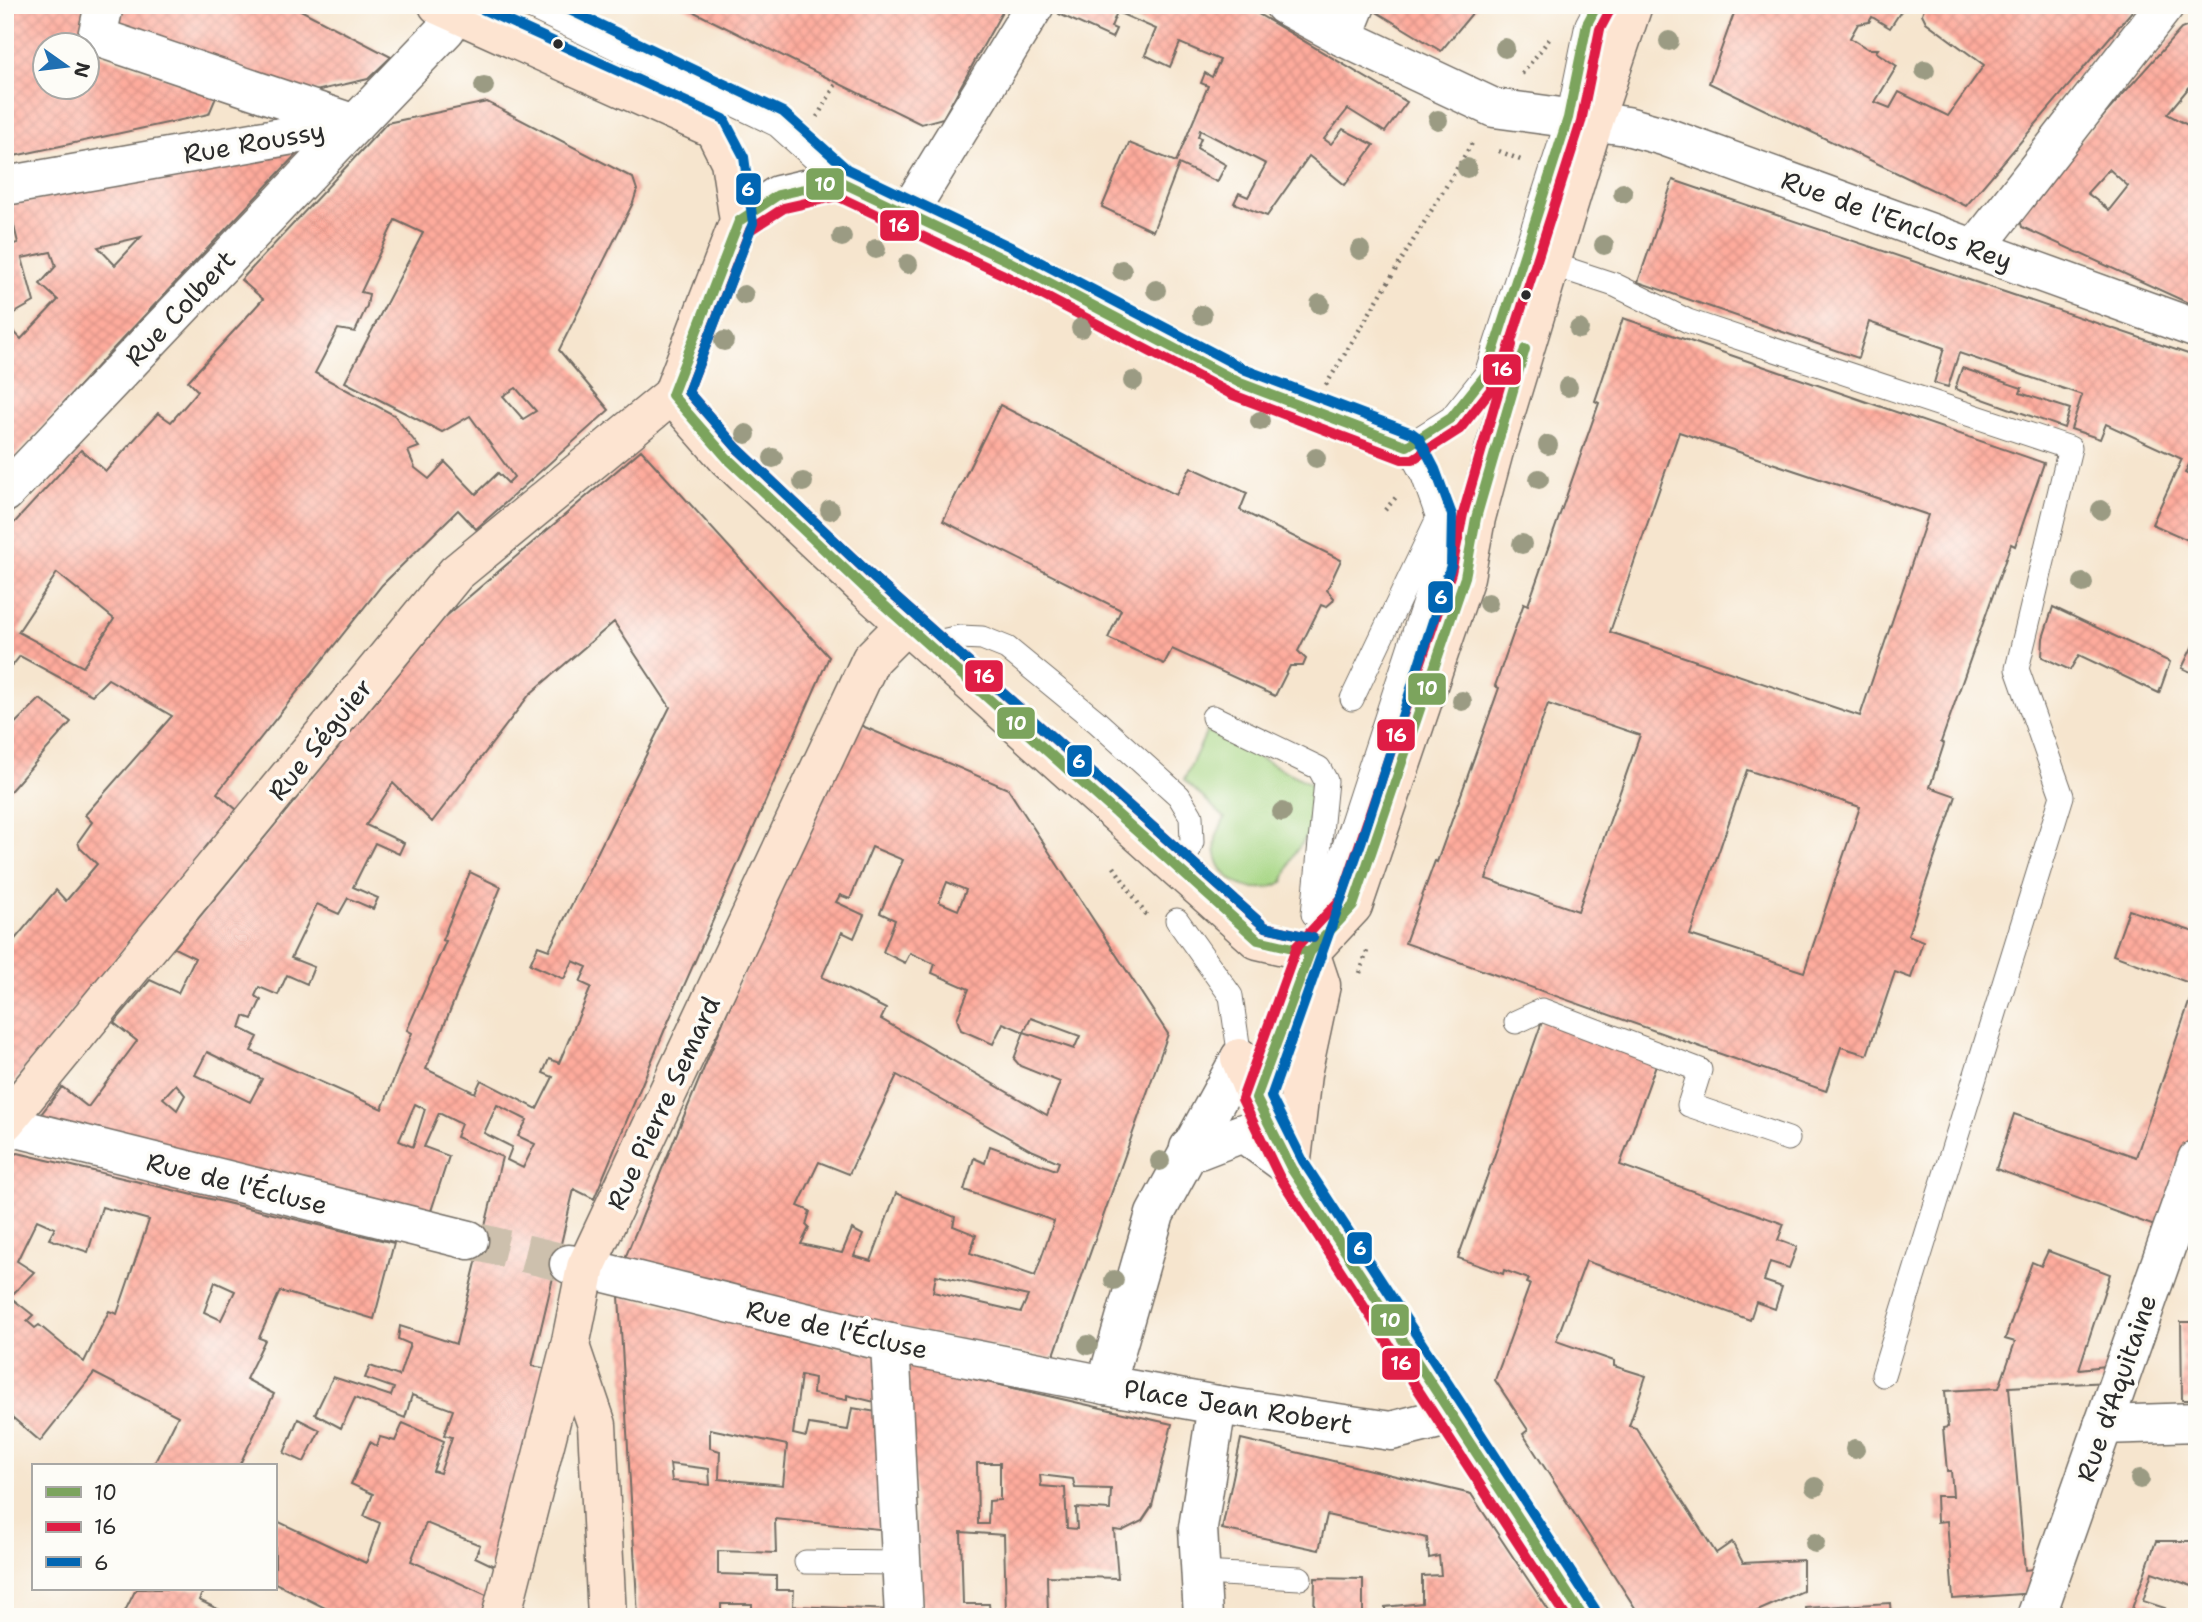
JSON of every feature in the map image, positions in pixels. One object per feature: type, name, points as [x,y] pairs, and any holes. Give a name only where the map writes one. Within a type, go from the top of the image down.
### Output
[{"type":"street","points":[[104,5],[97,37],[355,124]]},
{"type":"street","points":[[739,220],[778,195],[839,181],[908,214],[1035,5]]},
{"type":"street","name":"Rue de l'Enclos Rey","points":[[1284,5],[1350,21],[1494,108],[1627,126],[1674,140],[2197,329]]},
{"type":"street","points":[[1189,1148],[1199,1150],[1243,1133],[1310,951],[1353,906],[1465,577],[1476,518],[1551,264],[1581,120],[1633,5]]},
{"type":"street","points":[[1975,249],[2165,5]]},
{"type":"street","points":[[2175,5],[2197,13]]},
{"type":"street","points":[[450,8],[722,145],[739,220],[672,395],[727,458],[916,635],[1258,940],[1310,951]]},
{"type":"street","name":"Rue Roussy","points":[[5,187],[355,124],[446,29],[450,8]]},
{"type":"street","name":"Rue Colbert","points":[[5,493],[355,124]]},
{"type":"street","name":"Rue Séguier","points":[[5,1124],[456,573],[672,395]]},
{"type":"street","name":"Rue Pierre Semard","points":[[501,1617],[570,1346],[578,1266],[871,659],[916,635]]},
{"type":"street","points":[[1291,1168],[1302,1074],[1321,985],[1310,951]]},
{"type":"street","points":[[1240,1058],[1256,1098],[1291,1168],[1583,1617]]},
{"type":"street","name":"Place Jean Robert","points":[[1240,1058],[1155,1213],[1106,1385],[1391,1431],[1451,1416]]},
{"type":"street","name":"Rue de l'Écluse","points":[[5,1124],[469,1240]]},
{"type":"street","points":[[1243,1133],[1291,1168]]},
{"type":"street","name":"Rue d'Aquitaine","points":[[2036,1617],[2197,1159]]},
{"type":"street","name":"Rue de l'Écluse","points":[[578,1266],[890,1343],[1106,1385]]},
{"type":"street","points":[[890,1343],[904,1617]]},
{"type":"street","points":[[570,1346],[597,1426],[607,1617]]},
{"type":"street","points":[[1203,1617],[1198,1528],[1217,1405]]},
{"type":"street","points":[[2103,1425],[2197,1422]]},
{"type":"lane","points":[[526,5],[777,125],[839,181]]},
{"type":"lane","points":[[1407,446],[1451,418],[1486,374],[1581,120],[1587,24],[1597,5]]},
{"type":"lane","points":[[908,214],[1008,261],[1240,383],[1407,446],[1423,476],[1438,518],[1437,562],[1310,951]]},
{"type":"lane","points":[[1551,264],[1615,285],[1688,321],[2070,448],[2017,669],[2063,796],[1883,1374]]},
{"type":"lane","points":[[1438,518],[1476,518]]},
{"type":"lane","points":[[1352,699],[1438,518]]},
{"type":"lane","points":[[916,635],[982,638],[1007,648],[1114,738],[1179,796],[1191,816],[1192,842],[1181,871]]},
{"type":"lane","points":[[1213,717],[1316,765],[1326,782],[1310,951]]},
{"type":"lane","points":[[1177,920],[1231,996],[1240,1058]]},
{"type":"lane","points":[[1516,1022],[1542,1010],[1700,1070],[1689,1105],[1788,1139]]},
{"type":"lane","points":[[806,1562],[901,1563]]},
{"type":"lane","points":[[1200,1573],[1300,1578]]},
{"type":"path","points":[[1311,410],[1494,108],[1557,28]]},
{"type":"path","points":[[800,146],[837,82]]},
{"type":"green space","points":[[1207,731],[1311,784],[1315,802],[1313,819],[1292,858],[1283,882],[1271,887],[1246,887],[1226,875],[1219,865],[1216,839],[1225,818],[1184,780]]},
{"type":"building","points":[[5,5],[92,5],[87,32],[32,32],[32,102],[102,102],[102,56],[217,95],[209,114],[5,158]]},
{"type":"building","points":[[109,5],[291,5],[391,57],[368,79],[298,95],[118,32]]},
{"type":"building","points":[[680,5],[1006,5],[943,118],[921,124]]},
{"type":"building","points":[[1064,5],[1243,5],[1407,102],[1385,132],[1348,109],[1324,139],[1331,144],[1343,129],[1374,145],[1345,185],[1309,156],[1267,216],[1234,203],[1239,193],[1248,197],[1266,164],[1200,130],[1198,137],[1201,138],[1197,148],[1226,165],[1217,182],[1179,164],[1153,231],[1102,207],[1129,143],[1176,162],[1208,86],[1201,83],[1205,73],[1212,77],[1220,60],[1180,43],[1170,67],[1145,55],[1156,29],[1117,12],[1111,27],[1116,29],[1112,38],[1059,14]]},
{"type":"building","points":[[1371,5],[1479,5],[1441,51],[1370,8]]},
{"type":"building","points":[[1737,5],[1905,5],[1890,28],[1872,17],[1869,22],[1858,24],[1850,38],[1868,49],[1878,49],[1876,52],[1897,66],[1875,102],[1890,108],[1899,92],[1948,116],[1984,65],[1926,22],[1922,14],[1925,5],[2132,5],[2133,10],[1966,206],[1709,83]]},
{"type":"building","points":[[2191,25],[2197,27],[2197,88],[2191,85],[2167,114],[2197,130],[2197,204],[2189,216],[2197,220],[2197,307],[2022,227],[2018,212],[2181,29]],"holes":[[[2109,169],[2128,186],[2109,210],[2087,193]]]},
{"type":"building","points":[[487,102],[633,178],[637,190],[633,203],[559,350],[609,410],[476,529],[458,510],[382,585],[217,793],[237,810],[9,1088],[5,1088],[5,951],[56,890],[66,901],[97,864],[80,848],[78,842],[92,822],[85,815],[172,716],[108,679],[92,695],[20,656],[5,675],[5,533],[81,450],[106,471],[158,413],[171,422],[198,391],[188,381],[263,299],[241,280],[387,123]],"holes":[[[395,220],[423,233],[345,382],[442,432],[470,416],[514,477],[508,483],[498,473],[476,494],[445,462],[429,479],[415,468],[408,451],[419,447],[394,415],[315,373],[338,329],[355,332],[367,306],[369,294],[361,292]],[[516,388],[536,411],[523,419],[503,396]],[[57,573],[114,619],[83,667],[18,632]]]},
{"type":"building","points":[[305,145],[5,467],[5,322],[21,339],[58,300],[40,284],[56,266],[51,252],[22,258],[34,302],[13,314],[11,302],[5,304],[5,246],[18,243],[9,205]],"holes":[[[141,237],[115,265],[98,247]]]},
{"type":"building","points":[[1673,180],[2197,357],[2197,455],[2194,454],[2185,473],[2197,479],[2197,544],[2152,524],[2182,459],[2106,424],[2100,439],[2071,429],[2082,395],[1959,353],[1948,387],[1934,383],[1944,348],[1869,322],[1858,358],[1638,282]]},
{"type":"building","points":[[1623,318],[2044,463],[2015,546],[2011,544],[1941,742],[1944,744],[1930,787],[1956,796],[1908,935],[1923,941],[1911,978],[1895,972],[1867,1055],[1841,1047],[1826,1091],[1405,943],[1499,688],[1495,686],[1524,603],[1528,605],[1599,403],[1595,401]],"holes":[[[1679,432],[1928,515],[1860,716],[1610,632]],[[1548,704],[1640,735],[1578,911],[1486,879]],[[1747,770],[1860,807],[1804,972],[1690,935]]]},
{"type":"building","points":[[1962,368],[2022,388],[2020,393],[2070,409],[2064,428],[1955,389]]},
{"type":"building","points":[[1000,405],[1176,495],[1191,467],[1247,493],[1240,510],[1341,560],[1327,590],[1334,598],[1333,601],[1326,607],[1321,605],[1298,651],[1306,659],[1303,666],[1290,666],[1275,696],[1172,649],[1164,664],[1108,638],[1121,610],[943,521]]},
{"type":"building","points":[[641,450],[829,657],[665,1029],[594,1199],[574,1189],[532,1366],[549,1369],[498,1568],[475,1557],[480,1545],[426,1523],[411,1561],[491,1597],[487,1617],[343,1617],[276,1584],[276,1520],[366,1563],[380,1523],[364,1516],[373,1494],[351,1484],[370,1442],[377,1446],[380,1437],[395,1441],[403,1423],[444,1441],[433,1471],[440,1473],[452,1437],[444,1435],[453,1410],[412,1395],[405,1418],[355,1398],[341,1428],[315,1414],[333,1377],[391,1396],[394,1388],[365,1378],[370,1366],[399,1376],[410,1344],[398,1339],[400,1326],[456,1344],[502,1157],[456,1137],[461,1124],[439,1113],[424,1147],[449,1156],[430,1214],[46,1125],[42,1113],[62,1087],[88,1107],[137,1041],[114,1023],[150,980],[178,993],[195,958],[174,948],[444,618]],"holes":[[[614,622],[670,707],[549,950],[538,946],[530,964],[564,979],[573,961],[587,967],[580,982],[591,987],[559,1063],[549,1059],[543,1073],[553,1077],[537,1109],[481,1080],[475,1093],[426,1069],[501,887],[470,872],[442,940],[446,941],[407,1030],[412,1033],[382,1109],[251,1051],[258,1037],[240,1028],[244,1016],[252,1019],[261,1000],[255,996],[259,987],[278,995],[287,975],[307,984],[314,967],[291,958],[317,904],[339,914],[348,898],[373,909],[378,898],[353,887],[375,843],[399,854],[404,843],[366,825],[393,783],[432,822],[530,694]],[[207,1052],[262,1079],[250,1102],[195,1075]],[[176,1084],[185,1095],[177,1110],[163,1098]],[[415,1104],[425,1109],[413,1147],[399,1141]],[[497,1105],[527,1120],[518,1136],[535,1144],[523,1168],[507,1160],[512,1147],[484,1133]]]},
{"type":"building","points":[[2053,607],[2170,662],[2159,693],[2079,655],[2070,670],[2042,657],[2043,638]]},
{"type":"building","points":[[2197,637],[2197,675],[2182,668]]},
{"type":"building","points":[[40,699],[71,722],[5,797],[5,725],[9,729]]},
{"type":"building","points":[[853,722],[1008,789],[1168,1034],[1051,1358],[757,1298],[625,1258],[728,1010]],"holes":[[[872,847],[903,860],[880,913],[895,920],[883,952],[905,963],[910,953],[935,964],[932,973],[969,989],[957,1019],[961,1030],[993,1044],[1003,1023],[1024,1032],[1014,1059],[1020,1066],[1060,1082],[1047,1115],[881,1019],[886,1009],[822,977],[842,932],[854,938],[864,915],[836,902],[840,895],[850,899]],[[947,882],[966,890],[958,910],[939,902]],[[1031,1018],[1080,1036],[1074,1049],[1024,1032]],[[897,1075],[1029,1149],[1059,1162],[1056,1170],[990,1146],[985,1163],[974,1158],[964,1190],[1054,1221],[1035,1276],[970,1253],[976,1235],[953,1226],[955,1217],[896,1193],[871,1261],[854,1256],[863,1235],[852,1229],[842,1253],[801,1244],[809,1228],[806,1225],[810,1211],[798,1206],[819,1162],[849,1174]],[[936,1275],[1028,1296],[1021,1312],[933,1292]]]},
{"type":"building","points":[[2129,910],[2197,933],[2197,1130],[2163,1229],[1996,1169],[2014,1114],[2136,1157],[2195,985],[2113,955]]},
{"type":"building","points":[[1543,1019],[1658,1059],[1620,1165],[1784,1224],[1778,1240],[1797,1247],[1789,1268],[1770,1262],[1764,1281],[1782,1287],[1775,1309],[1756,1302],[1750,1320],[1586,1261],[1556,1341],[1614,1361],[1614,1366],[1646,1376],[1629,1426],[1636,1428],[1716,1553],[1732,1542],[1743,1563],[1803,1560],[1803,1591],[1744,1617],[1641,1617],[1523,1434],[1528,1430],[1495,1380],[1530,1284],[1527,1283],[1529,1279],[1504,1270],[1503,1274],[1458,1258]]},
{"type":"building","points":[[18,1153],[394,1243],[374,1319],[280,1291],[259,1338],[265,1340],[246,1379],[274,1394],[240,1464],[154,1464],[178,1416],[94,1373],[40,1441],[5,1411],[5,1157]],"holes":[[[102,1207],[149,1220],[117,1314],[109,1311],[84,1362],[39,1325],[35,1328],[27,1321],[33,1315],[10,1297],[34,1272],[17,1261],[37,1220],[55,1228],[49,1239],[88,1252]],[[215,1282],[235,1291],[221,1320],[204,1312]]]},
{"type":"building","points":[[2048,1251],[2110,1274],[2079,1369],[2115,1365],[2109,1382],[2009,1387],[2025,1570],[2043,1568],[2034,1593],[1953,1599],[1947,1521],[1937,1522],[1936,1496],[1953,1496],[1951,1471],[1947,1471],[1943,1428],[1948,1427],[1945,1391],[1999,1388],[2015,1342],[2005,1339],[2032,1262],[2041,1266]]},
{"type":"building","points":[[619,1296],[879,1356],[882,1404],[847,1395],[847,1400],[813,1394],[814,1378],[801,1375],[793,1434],[806,1437],[809,1424],[848,1430],[852,1408],[883,1413],[889,1530],[775,1519],[776,1553],[718,1551],[718,1574],[776,1576],[776,1590],[794,1590],[793,1606],[894,1610],[894,1617],[752,1617],[752,1604],[721,1604],[721,1617],[638,1617]],"holes":[[[710,1429],[787,1445],[783,1485],[719,1479],[720,1451],[710,1448]],[[670,1464],[709,1469],[710,1485],[672,1481]]]},
{"type":"building","points":[[2181,1322],[2197,1322],[2197,1400],[2182,1400]]},
{"type":"building","points":[[907,1364],[1172,1424],[1152,1506],[1142,1521],[1122,1531],[1114,1530],[1118,1578],[1047,1576],[1048,1617],[923,1617]],"holes":[[[977,1463],[1000,1463],[1000,1500],[989,1501],[988,1524],[978,1524]],[[1040,1475],[1073,1479],[1075,1488],[1111,1489],[1110,1510],[1076,1508],[1077,1529],[1067,1528],[1065,1488],[1041,1486]],[[961,1532],[1004,1535],[1006,1614],[990,1613],[989,1604],[963,1604]]]},
{"type":"building","points":[[298,1419],[320,1430],[304,1462],[284,1453]]},
{"type":"building","points":[[1241,1439],[1471,1494],[1553,1617],[1385,1617],[1385,1607],[1422,1603],[1422,1576],[1441,1575],[1439,1556],[1429,1558],[1427,1538],[1327,1515],[1319,1550],[1222,1529]]},
{"type":"building","points":[[2156,1541],[2197,1541],[2195,1587],[2152,1572],[2143,1601],[2165,1608],[2161,1617],[2129,1617]]},
{"type":"building","points":[[1315,1578],[1363,1579],[1363,1617],[1314,1617]]},
{"type":"building","points":[[136,1590],[204,1590],[199,1600],[234,1617],[122,1617]]},
{"type":"building","points":[[1890,1603],[1891,1617],[1806,1617],[1806,1608]]},
{"type":"tunnel","points":[[469,1240],[569,1264]]},
{"type":"transit line","name":"6","points":[[473,5],[724,119],[744,157],[753,223],[688,392],[737,448],[875,579],[1265,927],[1313,938]]},
{"type":"transit line","name":"6","points":[[559,5],[783,112],[847,169],[1015,249],[1246,370],[1419,438],[1435,469],[1452,515],[1451,565],[1362,840],[1271,1097],[1303,1161],[1595,1609]]},
{"type":"transit line","name":"10","points":[[1310,952],[1258,940],[866,589],[727,458],[672,395],[739,221],[778,195],[839,181],[1008,261],[1240,383],[1407,446],[1451,418],[1486,374],[1568,118],[1587,24],[1597,5]]},
{"type":"transit line","name":"16","points":[[1313,938],[1265,927],[875,579],[737,448],[688,392],[750,230],[784,208],[837,196],[1002,274],[1233,395],[1402,459],[1413,459],[1460,429],[1499,379],[1581,122],[1600,29],[1609,12]]},
{"type":"transit line","name":"16","points":[[1512,345],[1463,514],[1451,573],[1341,899],[1297,946],[1242,1099],[1279,1176],[1566,1617]]},
{"type":"transit line","name":"10","points":[[1525,349],[1476,518],[1465,577],[1353,906],[1310,952],[1256,1098],[1291,1168],[1583,1617]]}]
